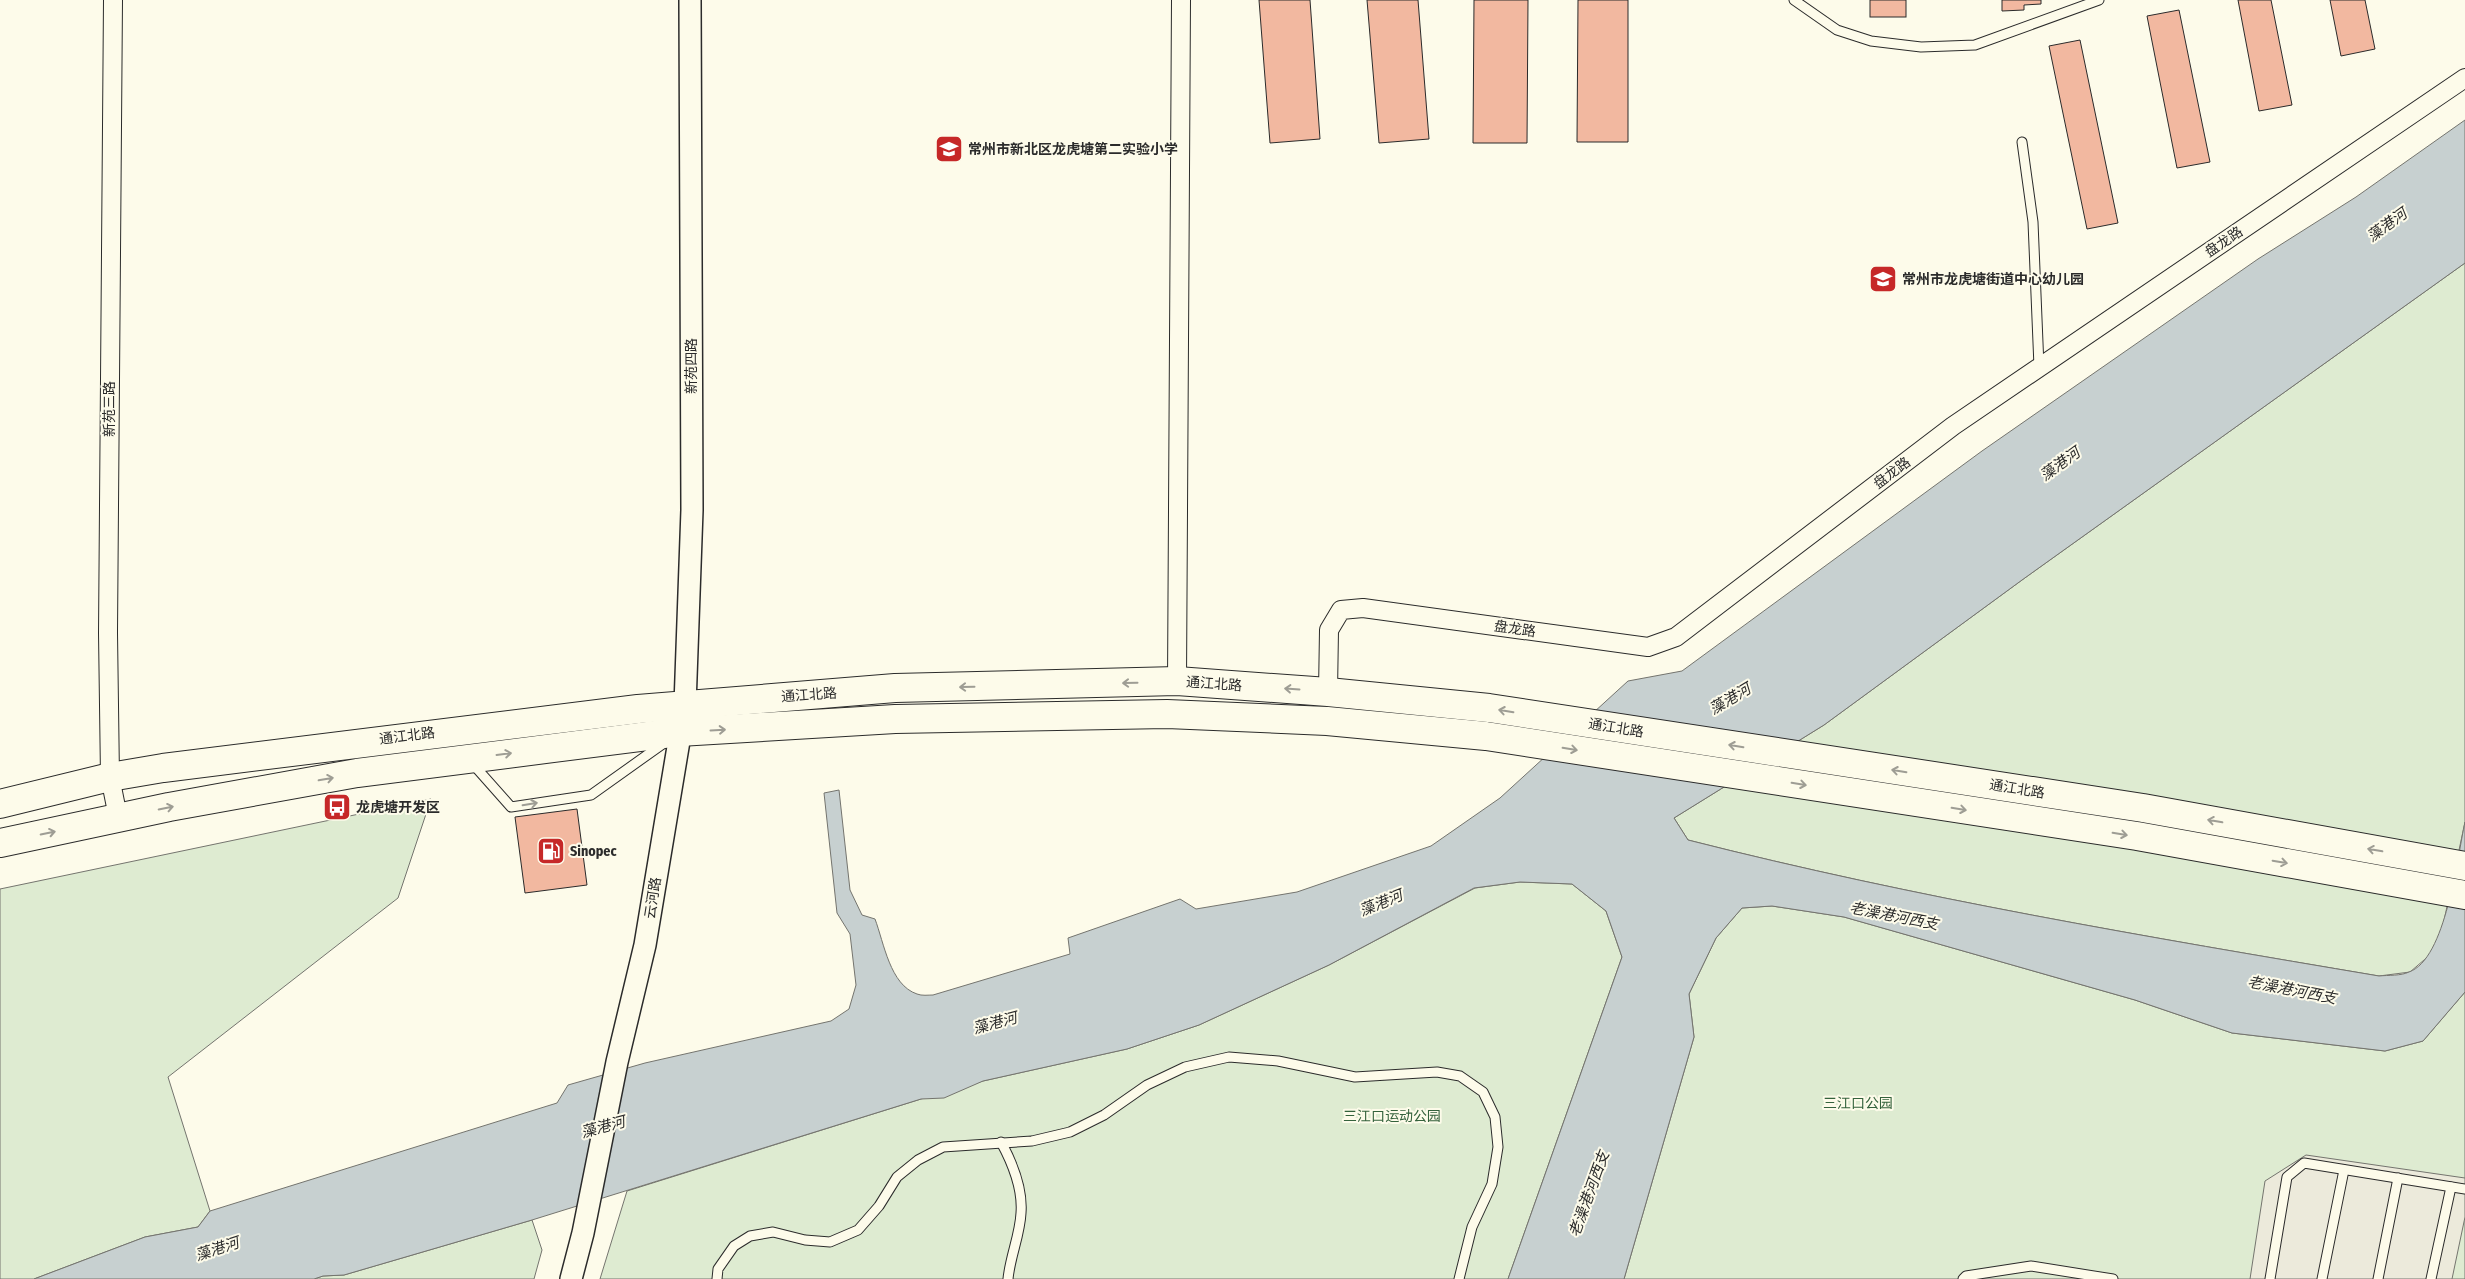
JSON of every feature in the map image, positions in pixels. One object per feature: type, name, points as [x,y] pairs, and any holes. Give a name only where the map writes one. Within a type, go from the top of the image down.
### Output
[{"type":"main road","name":"通江北路","points":[[0,804],[110,777],[163,768],[364,742],[685,705],[896,688],[1177,681],[1328,692],[1489,708],[2143,808],[2465,866]]},
{"type":"main road","name":"通江北路","points":[[0,843],[118,817],[357,774],[679,732],[895,719],[1168,714],[1327,721],[1522,742],[2137,836],[2420,888],[2465,894]]},
{"type":"street","name":"新苑三路","points":[[113,0],[108,633],[110,777],[118,817]]},
{"type":"street","name":"新苑四路","points":[[679,732],[685,705],[692,510],[690,0]]},
{"type":"street","points":[[1177,681],[1181,0]]},
{"type":"street","name":"盘龙路","points":[[1328,692],[1329,630],[1341,610],[1363,608],[1648,647],[1676,637],[1953,426],[2465,78]]},
{"type":"street","name":"云河路","points":[[571,1279],[583,1233],[617,1062],[645,945],[679,732]]},
{"type":"lane","points":[[1794,0],[1837,30],[1871,41],[1921,47],[1975,45],[2099,0]]},
{"type":"lane","points":[[2022,142],[2033,222],[2039,367]]},
{"type":"lane","points":[[469,759],[511,807],[592,795],[679,732]]},
{"type":"lane","points":[[717,1279],[718,1269],[734,1246],[750,1236],[773,1232],[830,1242],[858,1230],[878,1206],[897,1177],[918,1160],[943,1147],[1032,1141],[1070,1132],[1104,1114],[1147,1085],[1185,1067],[1229,1057],[1278,1061],[1355,1077],[1437,1072],[1460,1076],[1483,1092],[1495,1117],[1498,1147],[1492,1184],[1472,1227],[1459,1279]]},
{"type":"lane","points":[[1001,1142],[1011,1160],[1019,1184],[1021,1214],[1008,1279]]},
{"type":"lane","points":[[2270,1279],[2287,1177],[2304,1163],[2465,1189]]},
{"type":"lane","points":[[2322,1279],[2344,1170]]},
{"type":"lane","points":[[2378,1279],[2398,1178]]},
{"type":"lane","points":[[2432,1279],[2451,1187]]},
{"type":"lane","points":[[1963,1279],[1966,1276],[2030,1266],[2113,1279]]},
{"type":"green space","points":[[2465,263],[2465,822],[2442,930],[2431,954],[2410,972],[2379,976],[2119,931],[1860,880],[1688,840],[1674,818],[1824,725],[2022,580]]},
{"type":"green space","points":[[431,799],[398,898],[168,1077],[210,1211],[198,1227],[145,1237],[34,1279],[0,1279],[0,889]]},
{"type":"green space","name":"三江口运动公园","points":[[1520,882],[1572,884],[1606,911],[1622,957],[1508,1279],[600,1279],[627,1191],[983,1081],[1127,1049],[1199,1025],[1329,965],[1475,888]]},
{"type":"green space","name":"三江口公园","points":[[1772,906],[1844,917],[2135,1000],[2232,1033],[2385,1051],[2423,1041],[2465,992],[2465,1279],[1624,1279],[1694,1037],[1689,994],[1716,938],[1742,908]]},
{"type":"green space","points":[[532,1220],[542,1250],[534,1279],[314,1279],[323,1276],[344,1275]]},
{"type":"shaded area","points":[[2306,1155],[2465,1178],[2465,1217],[2452,1279],[2250,1279],[2265,1181]]},
{"type":"water","points":[[2465,120],[2465,263],[2022,580],[1824,725],[1674,818],[1688,840],[1774,861],[2032,915],[2379,976],[2398,975],[2409,972],[2422,963],[2432,948],[2448,906],[2465,822],[2465,992],[2423,1041],[2385,1051],[2232,1033],[2135,1000],[1844,917],[1772,906],[1742,908],[1716,938],[1689,994],[1694,1037],[1624,1279],[1508,1279],[1622,957],[1606,911],[1572,884],[1520,882],[1474,888],[1329,965],[1199,1025],[1127,1049],[983,1081],[944,1098],[921,1099],[532,1220],[344,1275],[323,1276],[314,1279],[34,1279],[145,1237],[198,1227],[210,1211],[557,1103],[568,1085],[645,1063],[831,1021],[849,1009],[856,985],[850,934],[837,913],[824,793],[839,790],[850,890],[862,915],[875,919],[889,962],[900,982],[908,989],[923,995],[933,995],[1070,954],[1068,938],[1180,899],[1196,909],[1297,892],[1431,846],[1500,798],[1628,681],[1682,671],[1982,451],[2258,259],[2356,197]]},
{"type":"building","points":[[1259,0],[1310,0],[1320,139],[1270,143]]},
{"type":"building","points":[[1367,0],[1418,0],[1429,139],[1379,143]]},
{"type":"building","points":[[1474,0],[1528,0],[1527,143],[1473,143]]},
{"type":"building","points":[[1578,0],[1628,0],[1628,142],[1577,142]]},
{"type":"building","points":[[1870,0],[1906,0],[1906,17],[1870,17]]},
{"type":"building","points":[[2002,0],[2041,0],[2041,4],[2024,5],[2024,10],[2002,11]]},
{"type":"building","points":[[2238,0],[2271,0],[2292,105],[2259,111]]},
{"type":"building","points":[[2330,0],[2365,0],[2375,49],[2341,56]]},
{"type":"building","points":[[2179,10],[2210,162],[2177,168],[2147,16]]},
{"type":"building","points":[[2080,40],[2118,223],[2087,229],[2049,46]]},
{"type":"building","name":"Sinopec","points":[[577,809],[587,885],[525,893],[515,817]]},
{"type":"place","name":"常州市新北区龙虎塘第二实验小学","points":[[949,149]]},
{"type":"place","name":"常州市龙虎塘街道中心幼儿园","points":[[1883,279]]},
{"type":"place","name":"龙虎塘开发区","points":[[337,807]]},
{"type":"place","name":"Sinopec","points":[[551,851]]},
{"type":"water label","name":"藻港河","points":[[2387,225]]},
{"type":"water label","name":"藻港河","points":[[2060,464]]},
{"type":"water label","name":"藻港河","points":[[1730,699]]},
{"type":"water label","name":"藻港河","points":[[1381,903]]},
{"type":"water label","name":"老澡港河西支","points":[[1894,916]]},
{"type":"water label","name":"老澡港河西支","points":[[2292,990]]},
{"type":"water label","name":"藻港河","points":[[995,1023]]},
{"type":"water label","name":"藻港河","points":[[603,1127]]},
{"type":"water label","name":"老澡港河西支","points":[[1589,1194]]},
{"type":"water label","name":"藻港河","points":[[217,1249]]}]
